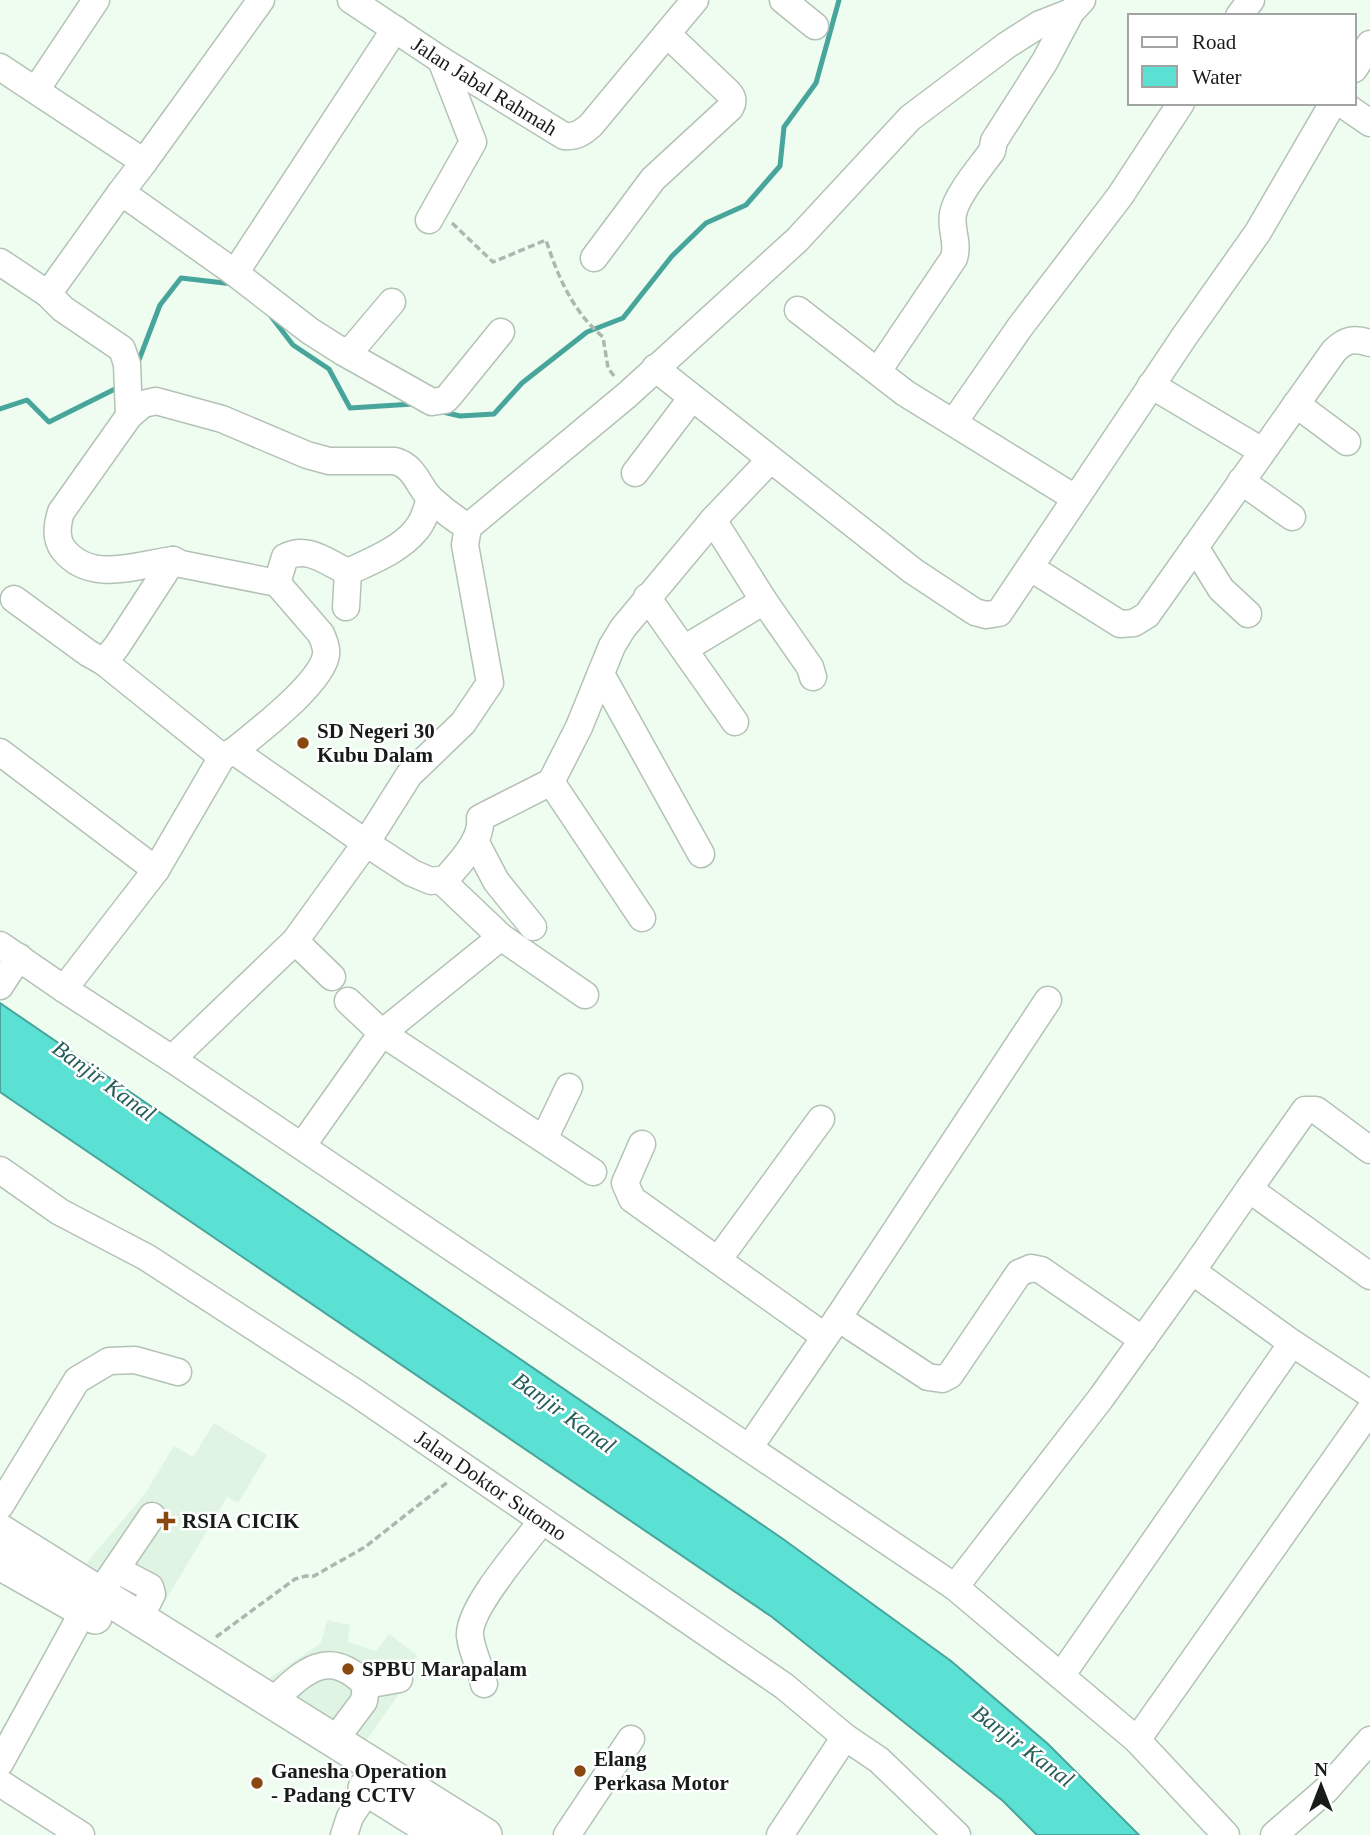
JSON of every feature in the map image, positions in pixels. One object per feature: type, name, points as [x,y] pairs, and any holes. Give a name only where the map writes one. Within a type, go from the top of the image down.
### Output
[{"type":"main road","points":[[0,1531],[100,1591],[485,1835]]},
{"type":"main road","points":[[0,1563],[100,1591],[368,1789],[440,1835]]},
{"type":"street","points":[[36,90],[96,0]]},
{"type":"street","points":[[48,294],[261,0]]},
{"type":"street","name":"Jalan Jabal Rahmah","points":[[351,0],[441,60],[564,136],[580,134],[591,125],[695,0]]},
{"type":"street","points":[[783,0],[815,26]]},
{"type":"street","points":[[878,370],[954,258],[958,246],[952,226],[955,205],[992,151],[994,141],[1076,6]]},
{"type":"street","points":[[172,1059],[295,941],[366,843],[409,775],[463,723],[490,683],[465,545],[468,527],[627,395],[796,240],[910,118],[1007,45],[1076,6]]},
{"type":"street","points":[[235,273],[395,29]]},
{"type":"street","points":[[594,258],[653,178],[730,108],[733,102],[732,96],[667,34]]},
{"type":"street","points":[[1356,66],[1370,44]]},
{"type":"street","points":[[433,215],[474,142],[441,60]]},
{"type":"street","points":[[0,67],[144,162]]},
{"type":"street","points":[[954,422],[1020,327],[1120,196],[1180,105]]},
{"type":"street","points":[[655,368],[691,399],[913,571],[975,612],[986,615],[999,613],[1258,232],[1332,105]]},
{"type":"street","points":[[1344,105],[1370,123]]},
{"type":"street","points":[[121,192],[235,273],[310,331],[432,402],[439,402],[449,396],[501,332]]},
{"type":"street","points":[[0,262],[122,349],[127,364],[129,409],[61,512],[57,526],[59,543],[71,559],[88,568],[103,571],[173,559],[181,564],[276,583],[321,634],[326,644],[326,655],[320,671],[297,697],[228,754],[156,870],[64,989]]},
{"type":"street","points":[[343,352],[354,347],[392,302]]},
{"type":"street","points":[[798,310],[905,393],[1075,498]]},
{"type":"street","points":[[1031,568],[1119,624],[1134,623],[1147,615],[1334,351],[1343,342],[1356,338],[1370,343]]},
{"type":"street","points":[[1152,385],[1262,451]]},
{"type":"street","points":[[635,472],[691,399]]},
{"type":"street","points":[[129,409],[156,401],[222,419],[307,455],[329,461],[395,461],[412,470],[430,498],[468,527]]},
{"type":"street","points":[[1296,404],[1348,442]]},
{"type":"street","points":[[14,599],[228,754],[412,873],[431,881],[442,881],[475,841],[481,824],[480,818],[551,782],[579,727],[612,646],[647,597],[713,520],[770,460]]},
{"type":"street","points":[[1241,481],[1292,517]]},
{"type":"street","points":[[348,572],[377,558],[416,531],[430,498]]},
{"type":"street","points":[[713,520],[764,601],[806,660],[813,677]]},
{"type":"street","points":[[1195,547],[1221,589],[1248,614]]},
{"type":"street","points":[[276,583],[285,557],[295,552],[311,552],[348,572]]},
{"type":"street","points":[[104,662],[173,559]]},
{"type":"street","points":[[346,607],[348,572]]},
{"type":"street","points":[[647,597],[735,722]]},
{"type":"street","points":[[684,649],[764,601]]},
{"type":"street","points":[[601,674],[701,854]]},
{"type":"street","points":[[0,752],[156,870]]},
{"type":"street","points":[[551,782],[642,918]]},
{"type":"street","points":[[475,841],[496,881],[533,928]]},
{"type":"street","points":[[442,881],[500,937],[585,995]]},
{"type":"street","points":[[302,1146],[382,1032],[500,937]]},
{"type":"street","points":[[295,941],[332,977]]},
{"type":"street","points":[[0,986],[12,954],[302,1146],[955,1587],[1137,1740],[1226,1835]]},
{"type":"street","points":[[749,1448],[1048,1000]]},
{"type":"street","points":[[348,1001],[382,1032],[593,1172]]},
{"type":"street","points":[[544,1139],[569,1087]]},
{"type":"street","points":[[955,1587],[1143,1340],[1305,1110],[1315,1110],[1370,1150]]},
{"type":"street","points":[[718,1260],[821,1119]]},
{"type":"street","points":[[642,1144],[625,1183],[632,1199],[718,1260],[831,1327],[928,1377],[942,1379],[950,1375],[1019,1273],[1031,1268],[1041,1270],[1143,1340]]},
{"type":"street","name":"Jalan Doktor Sutomo","points":[[0,1170],[60,1212],[146,1257],[356,1393],[784,1686],[845,1737],[879,1760],[957,1835]]},
{"type":"street","points":[[1249,1189],[1370,1276]]},
{"type":"street","points":[[1192,1271],[1292,1343],[1370,1394]]},
{"type":"street","points":[[1062,1676],[1292,1343]]},
{"type":"street","points":[[0,1506],[77,1380],[108,1361],[135,1360],[178,1371]]},
{"type":"street","points":[[1137,1740],[1370,1410]]},
{"type":"street","points":[[0,1763],[100,1591],[152,1516]]},
{"type":"street","points":[[484,1684],[470,1636],[471,1623],[501,1574],[542,1521]]},
{"type":"street","points":[[272,1702],[296,1679],[314,1667],[335,1664],[356,1675],[366,1685]]},
{"type":"street","points":[[366,1685],[399,1679]]},
{"type":"street","points":[[334,1741],[364,1701],[366,1685]]},
{"type":"street","points":[[780,1835],[845,1737]]},
{"type":"street","points":[[567,1835],[631,1739]]},
{"type":"street","points":[[1274,1835],[1326,1790],[1369,1744]]},
{"type":"street","points":[[0,1783],[82,1835]]},
{"type":"street","points":[[344,1835],[349,1817],[368,1789]]},
{"type":"path","points":[[433,215],[493,262],[545,240],[559,278],[587,323],[603,337],[608,368],[627,395]]},
{"type":"path","points":[[196,1654],[295,1579],[314,1576],[365,1547],[464,1467]]},
{"type":"shaded area","name":"RSIA CICIK","points":[[214,1423],[267,1455],[238,1503],[227,1497],[160,1610],[83,1567],[145,1494],[174,1446],[193,1457]]},
{"type":"shaded area","name":"SPBU Marapalam","points":[[327,1620],[350,1625],[348,1642],[376,1651],[389,1634],[417,1655],[404,1687],[365,1742],[264,1682],[321,1643]]},
{"type":"water","name":"Banjir Kanal","points":[[0,1003],[783,1539],[951,1661],[1048,1744],[1139,1835],[1037,1835],[1003,1801],[772,1617],[0,1092]]},
{"type":"waterway","points":[[443,412],[460,416],[494,414],[522,383],[587,332],[623,318],[672,256],[706,223],[746,205],[780,166],[784,127],[816,83],[839,0]]},
{"type":"waterway","points":[[137,365],[160,305],[181,278],[233,284]]},
{"type":"waterway","points":[[270,315],[293,345],[329,369],[350,408],[413,404]]},
{"type":"waterway","points":[[0,409],[27,400],[49,422],[119,387]]},
{"type":"place","name":"SD Negeri 30 Kubu Dalam","points":[[303,743]]},
{"type":"place","name":"RSIA CICIK","points":[[166,1521]]},
{"type":"place","name":"SPBU Marapalam","points":[[348,1669]]},
{"type":"place","name":"Elang Perkasa Motor","points":[[580,1771]]},
{"type":"place","name":"Ganesha Operation - Padang CCTV","points":[[257,1783]]}]
